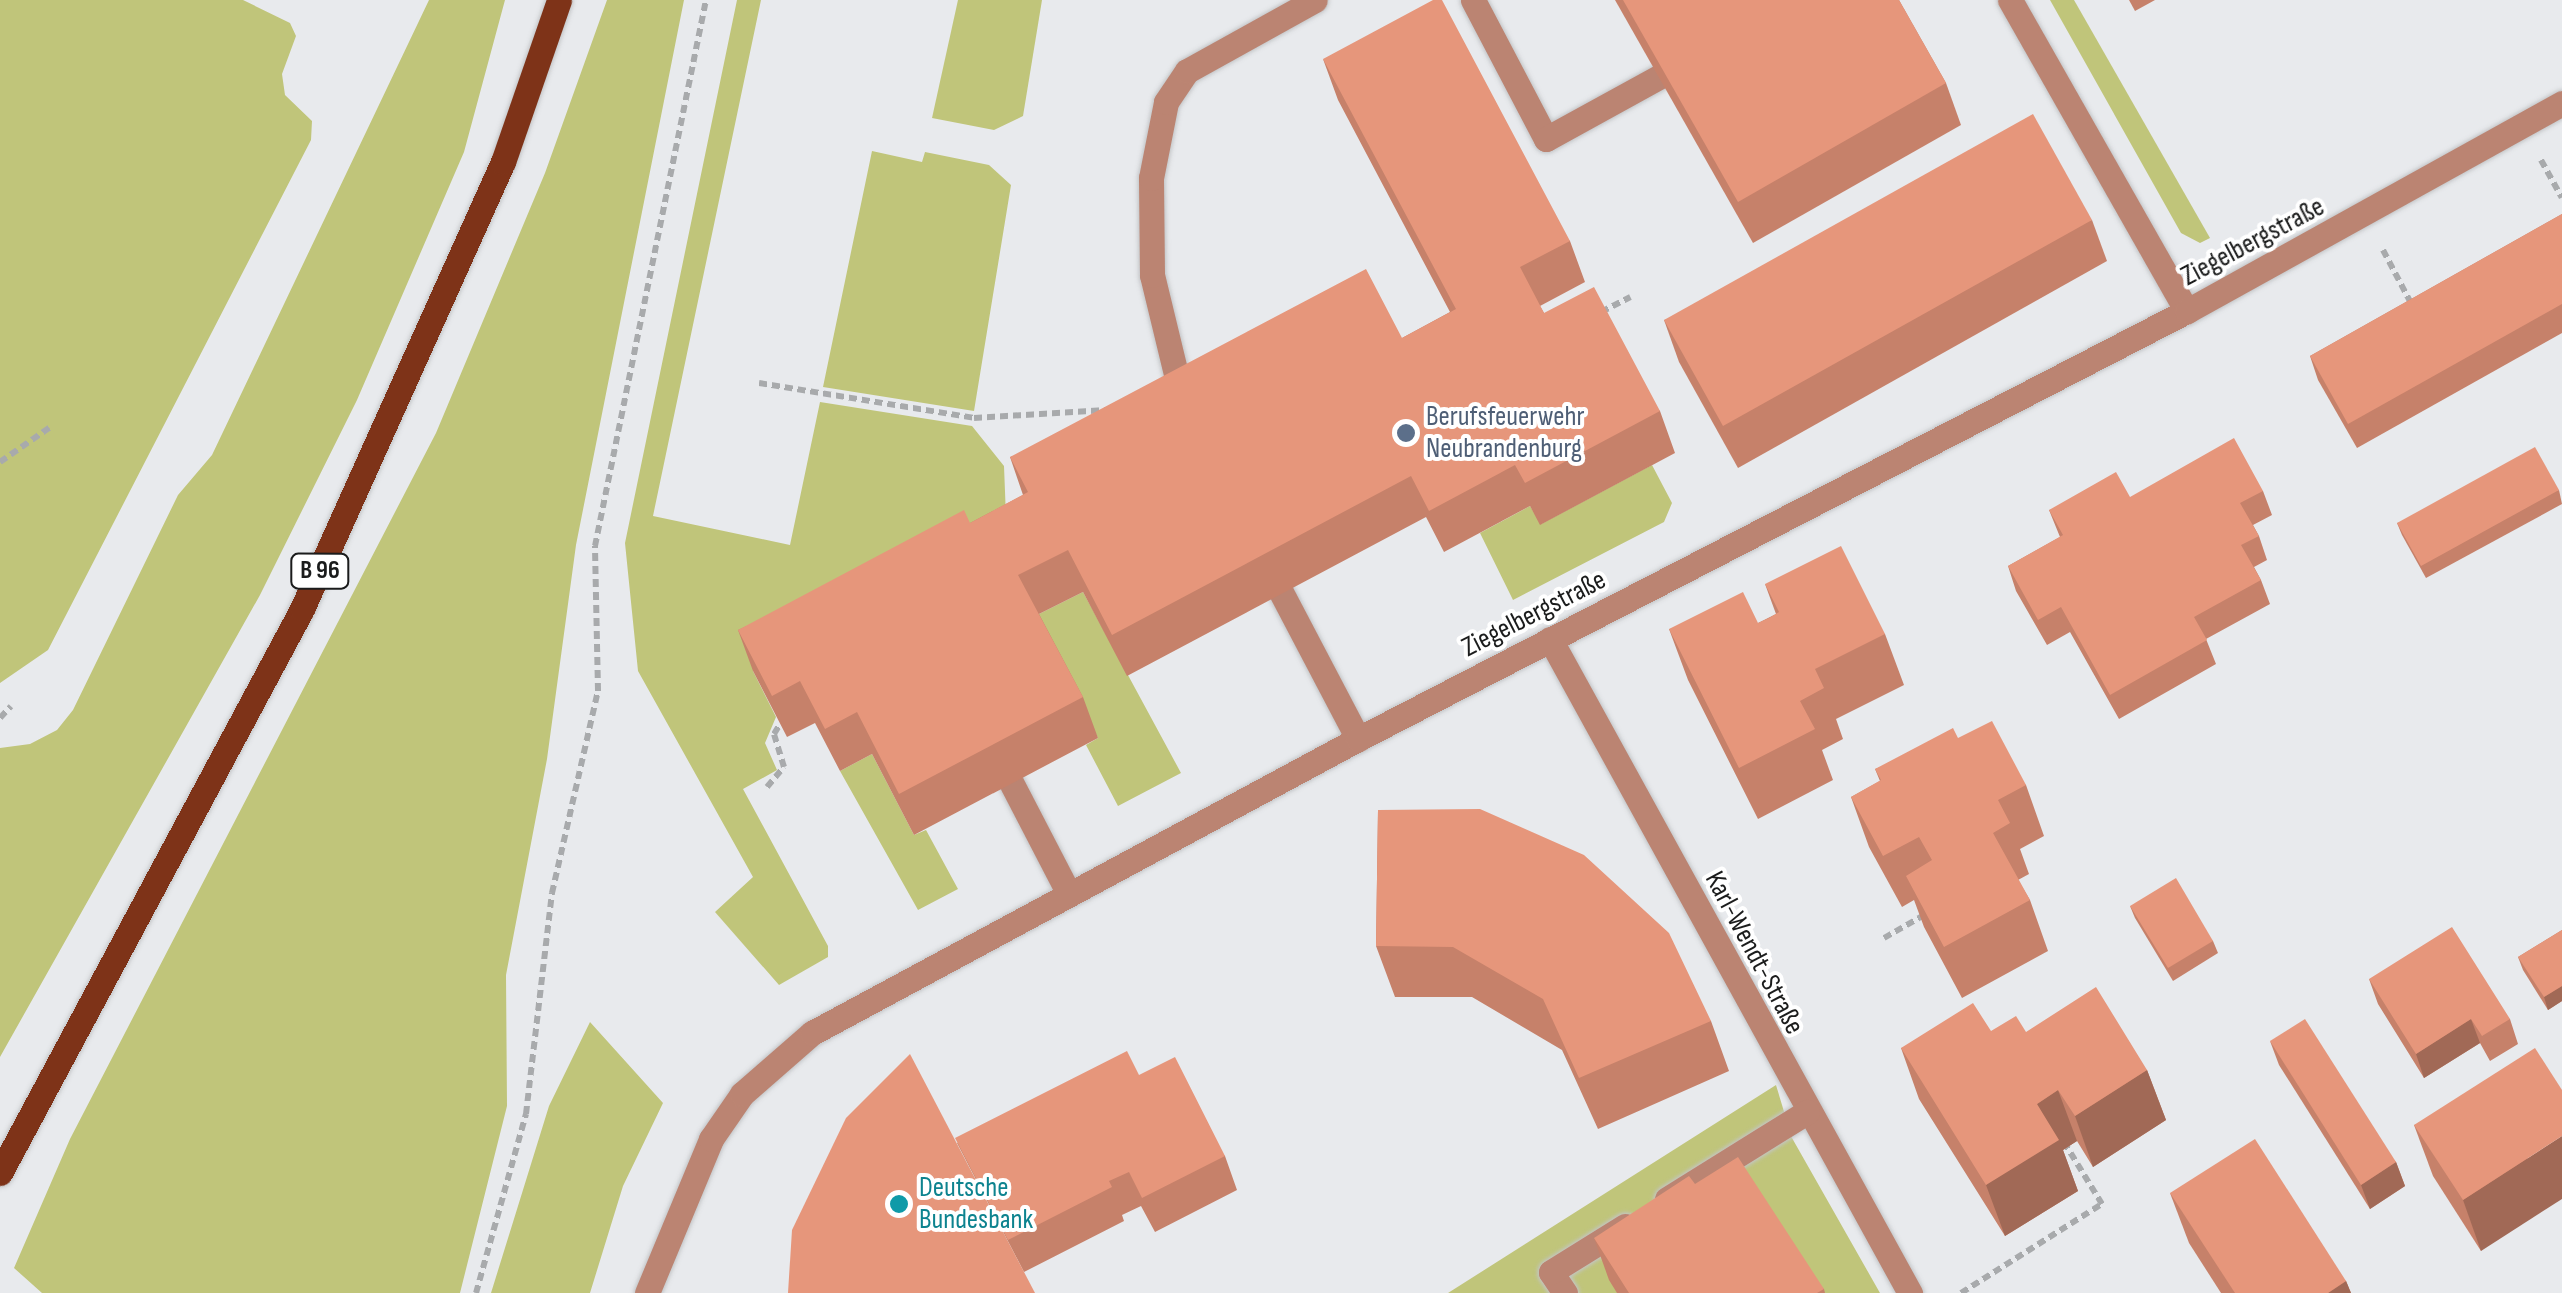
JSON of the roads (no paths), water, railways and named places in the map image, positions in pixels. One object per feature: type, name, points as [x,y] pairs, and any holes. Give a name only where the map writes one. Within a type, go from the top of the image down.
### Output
[{"type":"main road","name":"B 96","points":[[0,1173],[302,610],[503,162],[559,0]]},
{"type":"street","points":[[1185,413],[1152,276],[1151,178],[1166,102],[1186,71],[1315,0]]},
{"type":"street","points":[[1473,0],[1546,138],[1659,78]]},
{"type":"street","points":[[2010,0],[2187,311]]},
{"type":"street","name":"Ziegelbergstraße","points":[[647,1293],[711,1138],[772,1065],[878,994],[1358,738],[2187,311],[2562,103]]},
{"type":"street","points":[[1282,594],[1358,738]]},
{"type":"street","name":"Karl-Wendt-Straße","points":[[1550,639],[1910,1293]]},
{"type":"street","points":[[1012,784],[1068,894]]},
{"type":"street","points":[[1565,1293],[1551,1272],[1807,1112]]},
{"type":"place","name":"Berufsfeuerwehr Neubrandenburg","points":[[1406,433]]},
{"type":"place","name":"Deutsche Bundesbank","points":[[899,1204]]}]
